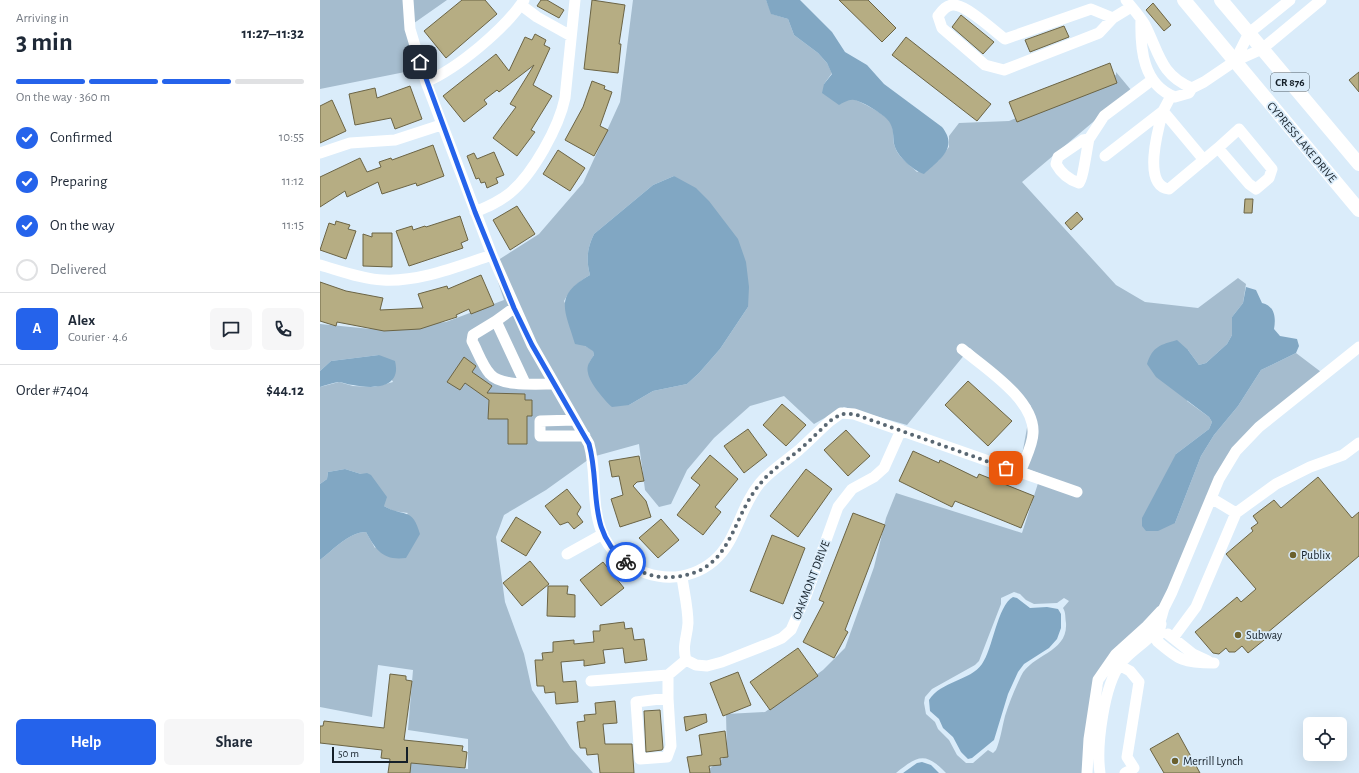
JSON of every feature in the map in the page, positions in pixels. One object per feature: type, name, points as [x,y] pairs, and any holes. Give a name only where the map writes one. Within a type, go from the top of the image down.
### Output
[{"type":"main road","name":"CYPRESS LAKE DRIVE","points":[[1184,0],[1359,210]]},
{"type":"main road","name":"CR 876","points":[[1221,0],[1359,164]]},
{"type":"street","points":[[408,0],[410,29],[426,82],[475,212],[514,308],[554,384],[585,436],[592,456],[598,516],[603,534],[608,544],[618,556],[629,565],[655,576],[668,578],[682,577],[696,573],[715,560],[730,541],[746,505],[760,483],[830,421],[841,414],[854,414],[1077,492]]},
{"type":"street","points":[[475,212],[501,199],[519,184],[553,132],[564,104],[575,0]]},
{"type":"street","points":[[1235,61],[1249,34],[1290,0]]},
{"type":"street","points":[[1141,19],[1144,63],[1148,75],[1171,96],[1175,97],[1189,93],[1192,88],[1204,82],[1235,61],[1262,49],[1321,0]]},
{"type":"street","points":[[426,82],[438,77],[475,49],[501,27],[522,2],[537,17],[557,26],[571,36]]},
{"type":"street","points":[[1113,18],[1091,8],[1005,39],[962,7],[952,5],[944,8],[938,16],[942,28],[986,65],[1004,70],[1099,33],[1128,3],[1144,23],[1161,63],[1179,83],[1192,88]]},
{"type":"street","points":[[1089,139],[1104,116],[1152,80]]},
{"type":"street","points":[[1171,96],[1163,111],[1157,132],[1153,174],[1159,184],[1169,189],[1240,129],[1272,169],[1268,178],[1256,188],[1252,186],[1218,148]]},
{"type":"street","points":[[1105,156],[1163,111]]},
{"type":"street","points":[[1163,111],[1204,160]]},
{"type":"street","points":[[320,153],[350,143],[395,140],[441,125]]},
{"type":"street","points":[[320,266],[362,277],[396,280],[420,276],[492,255]]},
{"type":"street","points":[[514,308],[473,335],[472,341],[491,376],[501,381],[554,384]]},
{"type":"street","points":[[496,321],[524,383]]},
{"type":"street","points":[[1087,773],[1089,739],[1098,680],[1115,663],[1149,637],[1158,625],[1225,468],[1243,442],[1288,402],[1359,347]]},
{"type":"street","points":[[962,349],[1010,389],[1027,407],[1032,421],[1034,434],[1020,473]]},
{"type":"street","points":[[575,420],[540,421],[540,436],[585,436]]},
{"type":"street","name":"OAKMONT DRIVE","points":[[686,660],[696,665],[707,666],[722,662],[782,638],[791,630],[806,596],[838,507],[852,489],[874,476],[884,468],[901,430]]},
{"type":"street","points":[[1173,638],[1196,607],[1236,513],[1276,484],[1343,455],[1359,443]]},
{"type":"street","points":[[1211,498],[1236,513]]},
{"type":"street","points":[[567,554],[603,534]]},
{"type":"street","points":[[592,681],[668,675],[686,660],[683,649],[688,626],[688,613],[682,577]]},
{"type":"street","points":[[1160,629],[1193,654],[1214,663],[1191,663],[1180,660],[1157,641],[1164,608]]},
{"type":"street","points":[[1115,663],[1130,671],[1139,682],[1127,756],[1132,771]]},
{"type":"street","points":[[1100,773],[1100,755],[1107,690],[1115,663]]},
{"type":"street","points":[[668,675],[671,746],[667,758],[640,759],[636,702],[668,698]]},
{"type":"shaded area","points":[[320,0],[447,0],[407,28],[415,70],[320,89]]},
{"type":"shaded area","points":[[633,0],[766,0],[772,14],[788,19],[794,35],[818,53],[827,63],[832,73],[824,84],[876,110],[889,120],[892,126],[894,144],[897,151],[901,157],[917,172],[939,160],[949,147],[949,136],[959,123],[1009,121],[1116,75],[1116,72],[1131,90],[1022,182],[1116,285],[1145,302],[1198,308],[1238,278],[1246,284],[1243,303],[1232,317],[1232,335],[1227,344],[1206,363],[1199,365],[1188,350],[1187,401],[1209,417],[1212,422],[1209,429],[1176,454],[1175,523],[1201,456],[1214,435],[1238,406],[1261,370],[1296,353],[1325,375],[1233,449],[1161,612],[1107,662],[1085,773],[946,773],[933,762],[922,758],[910,762],[896,773],[704,773],[727,755],[726,714],[765,712],[823,670],[845,648],[874,567],[886,518],[896,493],[1022,533],[1041,474],[1020,466],[1031,406],[970,348],[907,425],[844,407],[814,424],[784,396],[750,406],[714,438],[687,470],[671,504],[659,507],[645,490],[639,444],[592,457],[546,490],[504,515],[496,537],[505,602],[524,654],[532,690],[571,748],[593,773],[408,773],[409,762],[468,769],[468,739],[408,730],[413,670],[378,665],[372,717],[320,707],[320,560],[347,538],[360,533],[366,532],[375,548],[408,513],[393,511],[384,506],[361,474],[345,469],[328,472],[327,479],[320,484],[320,387],[339,382],[353,386],[374,387],[393,382],[379,355],[331,361],[320,371],[320,324],[371,329],[446,322],[504,300],[492,264],[539,234],[583,183],[620,102]],"holes":[[[674,176],[748,307],[720,349],[687,384],[653,391],[629,405],[589,363],[594,355],[593,350],[585,346],[564,301],[569,292],[590,275],[588,254],[594,234],[653,185]],[[1014,592],[1020,594],[1026,600],[1034,604],[1057,603],[1064,598],[1069,601],[1063,608],[1066,623],[1065,633],[1056,647],[1033,663],[1021,676],[1005,716],[996,750],[993,753],[988,750],[973,763],[966,763],[957,755],[949,740],[938,729],[935,722],[926,714],[924,703],[925,697],[932,689],[975,665],[979,661],[1001,604],[1001,598]]]},
{"type":"shaded area","points":[[766,0],[800,0],[832,32],[845,52],[867,65],[884,84],[942,127],[947,134],[948,147],[941,159],[924,174],[920,172],[911,167],[897,151],[894,144],[892,126],[888,120],[858,101],[852,100],[839,105],[822,93],[824,84],[832,74],[827,63],[818,53],[794,35],[788,19],[771,14]]},
{"type":"shaded area","points":[[674,176],[696,188],[709,201],[738,239],[746,262],[749,287],[748,307],[720,349],[687,384],[653,391],[629,405],[612,407],[598,391],[589,377],[588,368],[594,355],[593,351],[585,346],[575,344],[566,313],[566,297],[578,283],[590,275],[588,254],[594,234],[653,185]]},
{"type":"shaded area","points":[[1246,287],[1256,290],[1262,303],[1270,307],[1275,317],[1274,329],[1280,336],[1297,339],[1299,346],[1296,353],[1261,370],[1238,406],[1214,435],[1201,456],[1175,523],[1158,531],[1146,531],[1142,526],[1142,518],[1176,454],[1209,429],[1212,422],[1209,417],[1156,377],[1147,364],[1149,358],[1158,347],[1177,340],[1188,350],[1199,365],[1206,363],[1227,344],[1232,335],[1232,317],[1243,303]]},
{"type":"shaded area","points":[[379,355],[395,361],[396,370],[394,377],[390,382],[377,387],[351,385],[338,382],[320,387],[320,371],[331,361]]},
{"type":"shaded area","points":[[345,469],[361,474],[367,473],[371,475],[387,497],[384,506],[391,510],[406,514],[414,520],[420,534],[406,558],[391,558],[381,553],[373,544],[366,532],[347,538],[320,560],[320,484],[327,479],[328,472]]},
{"type":"shaded area","points":[[1013,597],[1017,598],[1030,608],[1047,607],[1058,609],[1061,614],[1061,628],[1057,639],[1049,648],[1024,664],[1018,672],[1008,694],[994,740],[972,758],[968,759],[961,752],[953,737],[943,728],[939,719],[930,711],[929,700],[941,689],[977,670],[982,664],[986,657],[1003,609]]},
{"type":"shaded area","points":[[922,762],[931,765],[939,773],[903,773],[917,763]]},
{"type":"building","points":[[462,0],[485,0],[497,14],[446,58],[424,31]]},
{"type":"building","points":[[541,0],[547,0],[564,10],[559,18],[537,6]]},
{"type":"building","points":[[592,0],[625,5],[619,44],[621,44],[618,73],[584,69]]},
{"type":"building","points":[[839,0],[868,0],[896,28],[882,42]]},
{"type":"building","points":[[1153,3],[1171,25],[1164,31],[1146,10]]},
{"type":"building","points":[[961,15],[994,42],[983,54],[952,27]]},
{"type":"building","points":[[1064,26],[1069,37],[1030,52],[1025,40]]},
{"type":"building","points":[[535,34],[546,40],[544,45],[550,48],[533,85],[552,96],[531,130],[535,132],[517,156],[493,138],[516,107],[510,104],[534,65],[499,92],[497,90],[484,100],[487,104],[464,122],[443,96],[496,54],[509,71],[525,37],[532,40]]},
{"type":"building","points":[[906,37],[991,104],[977,121],[892,55]]},
{"type":"building","points":[[1110,63],[1117,83],[1017,122],[1009,102]]},
{"type":"building","points":[[1359,72],[1359,92],[1349,80]]},
{"type":"building","points":[[592,81],[605,86],[604,89],[612,92],[600,126],[608,130],[594,156],[565,140],[583,107]]},
{"type":"building","points":[[410,86],[422,119],[395,129],[391,118],[355,125],[349,94],[375,88],[377,98]]},
{"type":"building","points":[[332,100],[346,131],[320,143],[320,106]]},
{"type":"building","points":[[433,145],[444,176],[417,186],[416,183],[382,194],[378,182],[347,197],[345,191],[320,207],[320,177],[360,158],[367,172],[381,167],[379,162],[391,158],[392,160]]},
{"type":"building","points":[[558,150],[585,168],[570,191],[543,174]]},
{"type":"building","points":[[494,152],[504,175],[496,178],[498,183],[487,188],[485,182],[481,183],[479,178],[476,179],[467,156],[474,153],[477,159]]},
{"type":"building","points":[[1245,199],[1253,199],[1252,213],[1244,213]]},
{"type":"building","points":[[517,206],[535,234],[510,250],[493,220]]},
{"type":"building","points":[[1077,212],[1083,219],[1071,230],[1065,223]]},
{"type":"building","points":[[460,216],[468,240],[461,243],[463,248],[409,266],[396,231],[412,226],[413,230],[426,227]]},
{"type":"building","points":[[336,221],[350,225],[348,229],[356,231],[346,259],[320,250],[329,223],[335,225]]},
{"type":"building","points":[[372,233],[392,233],[392,267],[363,266],[363,234],[372,237]]},
{"type":"building","points":[[481,275],[494,305],[471,314],[469,309],[456,315],[457,317],[420,329],[384,331],[337,322],[336,326],[320,321],[320,282],[346,291],[383,298],[380,310],[423,308],[418,294],[447,286],[448,289]]},
{"type":"building","points":[[464,357],[476,366],[472,372],[492,386],[487,393],[525,394],[525,400],[532,400],[532,416],[527,416],[527,444],[508,444],[508,419],[488,419],[489,400],[465,383],[460,390],[447,382]]},
{"type":"building","points":[[968,381],[1012,421],[988,446],[945,405]]},
{"type":"building","points":[[782,404],[806,425],[786,446],[763,425]]},
{"type":"building","points":[[748,429],[767,455],[744,473],[724,446]]},
{"type":"building","points":[[846,430],[870,456],[848,476],[824,450]]},
{"type":"building","points":[[913,451],[939,463],[940,460],[977,478],[979,474],[1034,496],[1021,528],[955,501],[952,507],[899,481]]},
{"type":"building","points":[[710,455],[738,479],[715,507],[721,512],[703,535],[677,515],[700,485],[691,478]]},
{"type":"building","points":[[639,456],[644,481],[637,482],[633,486],[646,501],[651,517],[620,527],[611,499],[623,495],[619,476],[612,477],[609,461]]},
{"type":"building","points":[[806,469],[832,489],[798,537],[770,516]]},
{"type":"building","name":"Publix","points":[[1318,477],[1352,518],[1359,512],[1359,556],[1267,633],[1269,636],[1248,653],[1242,646],[1235,652],[1229,652],[1226,648],[1219,654],[1213,653],[1195,632],[1237,597],[1241,602],[1256,589],[1226,554],[1253,531],[1251,528],[1258,523],[1253,516],[1274,500],[1281,508]]},
{"type":"building","points":[[567,489],[581,507],[577,514],[583,522],[574,529],[568,522],[560,525],[545,506]]},
{"type":"building","points":[[853,513],[885,525],[845,630],[848,632],[834,658],[803,642],[824,602],[819,600]]},
{"type":"building","points":[[516,517],[541,532],[526,556],[501,541]]},
{"type":"building","points":[[661,519],[679,540],[658,558],[639,538]]},
{"type":"building","points":[[772,535],[805,548],[783,604],[750,591]]},
{"type":"building","points":[[530,561],[549,584],[522,606],[503,583]]},
{"type":"building","points":[[603,562],[624,588],[601,606],[580,580]]},
{"type":"building","points":[[548,586],[568,586],[567,594],[575,595],[575,617],[547,616]]},
{"type":"building","points":[[624,622],[625,629],[632,628],[634,640],[644,639],[647,660],[625,663],[623,648],[603,650],[605,663],[584,666],[584,660],[561,662],[563,682],[576,681],[578,702],[556,704],[555,692],[545,693],[544,686],[537,686],[535,660],[543,660],[542,653],[553,652],[553,642],[574,640],[574,644],[594,642],[593,631],[600,631],[600,625]]},
{"type":"building","points":[[798,648],[818,676],[770,710],[750,682]]},
{"type":"building","points":[[738,672],[751,705],[723,716],[710,683]]},
{"type":"building","points":[[390,674],[406,676],[406,680],[412,681],[404,740],[463,746],[462,751],[467,752],[465,768],[411,763],[410,773],[388,773],[390,759],[381,758],[382,750],[320,743],[320,726],[323,726],[324,721],[384,728]]},
{"type":"building","points":[[615,701],[617,723],[603,724],[605,744],[632,744],[634,773],[600,773],[598,754],[587,755],[586,748],[580,748],[577,722],[585,721],[584,715],[596,714],[595,703]]},
{"type":"building","points":[[660,710],[663,748],[662,750],[646,752],[644,711]]},
{"type":"building","points":[[706,714],[707,722],[686,731],[684,717]]},
{"type":"building","points":[[725,731],[728,757],[720,758],[721,765],[709,766],[710,773],[690,773],[687,757],[702,755],[699,735]]},
{"type":"building","name":"Merrill Lynch","points":[[1178,733],[1200,773],[1164,773],[1150,749]]},
{"type":"way so far","points":[[626,562],[642,572],[668,578],[682,577],[696,573],[705,568],[715,560],[730,541],[752,493],[760,483],[830,421],[841,414],[854,414],[1006,468]]},
{"type":"place","name":"Publix","points":[[1293,555]]},
{"type":"place","name":"Subway","points":[[1238,635]]},
{"type":"place","name":"Merrill Lynch","points":[[1175,761]]},
{"type":"route","points":[[420,62],[441,125],[514,308],[532,345],[589,444],[592,456],[601,531],[608,544],[618,556],[626,562]]}]
